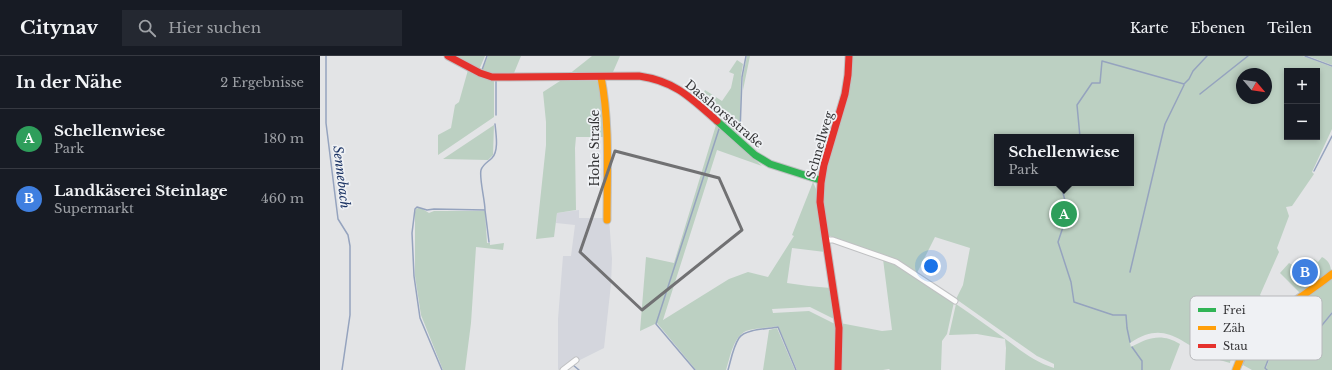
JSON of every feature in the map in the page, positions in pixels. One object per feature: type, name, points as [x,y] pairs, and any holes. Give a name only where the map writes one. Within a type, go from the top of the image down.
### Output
[{"type":"street","name":"Dasshorststraße","points":[[448,56],[480,73],[492,77],[639,76],[654,78],[672,85],[687,95],[755,155],[770,164],[820,180]]},
{"type":"street","name":"Schnellweg","points":[[838,370],[839,328],[820,202],[820,180],[846,94],[850,69],[849,56]]},
{"type":"street","name":"Hohe Straße","points":[[601,77],[607,115],[607,220]]},
{"type":"street","points":[[826,240],[833,240],[896,262],[955,301]]},
{"type":"street","points":[[1304,296],[1332,274]]},
{"type":"street","points":[[563,370],[576,360]]},
{"type":"street","points":[[1236,370],[1241,360]]},
{"type":"highlighted area","points":[[615,151],[719,178],[742,230],[642,310],[580,252]]},
{"type":"shaded area","points":[[579,210],[579,218],[609,218],[612,259],[611,284],[604,348],[578,361],[576,356],[558,370],[558,319],[563,256],[571,256],[575,225],[556,223],[557,213]]},
{"type":"green space","points":[[454,56],[485,56],[479,70]]},
{"type":"green space","points":[[488,56],[521,56],[514,73],[493,74],[482,71]]},
{"type":"green space","points":[[592,56],[620,56],[613,72],[568,75]]},
{"type":"green space","points":[[747,56],[750,56],[743,90],[743,76]]},
{"type":"green space","points":[[852,56],[1303,56],[1332,67],[1332,129],[1312,172],[1314,174],[1292,206],[1286,207],[1289,216],[1277,248],[1279,252],[1260,295],[1261,296],[1190,296],[1190,345],[1178,338],[1161,333],[1152,333],[1130,343],[1131,347],[1150,339],[1161,337],[1180,344],[1170,370],[1005,370],[1005,339],[977,334],[949,335],[956,304],[1034,359],[1054,368],[1054,364],[1037,356],[956,299],[963,285],[970,248],[935,237],[917,273],[897,260],[828,235],[823,203],[825,171],[848,95],[852,71]]},
{"type":"green space","points":[[1308,56],[1332,56],[1332,65]]},
{"type":"green space","points":[[737,60],[743,64],[741,76],[740,132],[737,134],[699,101],[705,90],[722,101],[731,88],[734,74],[729,72]]},
{"type":"green space","points":[[468,70],[484,78],[494,80],[494,117],[438,155],[438,135],[451,128],[455,105],[459,102]]},
{"type":"green space","points":[[560,81],[597,81],[601,86],[605,137],[576,137],[576,210],[557,213],[554,237],[536,239],[546,145],[546,122],[543,92]]},
{"type":"green space","points":[[494,125],[493,155],[488,160],[443,159]]},
{"type":"green space","points":[[716,125],[762,166],[717,150],[663,320],[729,279],[748,272],[768,277],[794,236],[792,235],[813,182],[816,189],[825,252],[792,248],[787,283],[831,288],[834,319],[810,307],[772,309],[773,313],[809,311],[835,324],[835,370],[797,370],[778,326],[750,330],[742,334],[735,343],[726,370],[696,370],[657,323],[640,331],[646,257],[674,263]]},
{"type":"green space","points":[[418,208],[421,208],[429,213],[434,211],[485,211],[487,243],[490,243],[490,245],[504,243],[503,250],[476,247],[471,323],[465,370],[443,370],[421,315],[415,276],[415,212]]},
{"type":"green space","points":[[1322,257],[1329,263],[1331,272],[1302,295],[1280,273],[1289,263],[1299,269],[1295,272],[1303,285],[1313,278],[1307,269],[1314,259],[1318,262]]},
{"type":"green space","points":[[883,259],[895,263],[954,302],[947,334],[942,341],[941,370],[841,370],[840,323],[882,331],[892,330]]},
{"type":"green space","points":[[1332,277],[1332,312],[1322,324],[1322,296],[1307,296]]},
{"type":"green space","points":[[1332,314],[1332,370],[1267,370],[1266,368],[1269,360],[1322,360],[1322,326]]},
{"type":"green space","points":[[777,328],[795,370],[763,370],[769,330]]},
{"type":"green space","points":[[1221,360],[1230,360],[1230,363]]},
{"type":"green space","points":[[1245,360],[1268,360],[1265,368],[1266,370],[1252,370],[1243,365]]},
{"type":"waterway","name":"Sennebach","points":[[326,56],[326,123],[338,219],[348,235],[350,246],[350,315],[342,370]]},
{"type":"waterway","points":[[482,70],[487,56]]},
{"type":"waterway","points":[[739,134],[742,77],[746,56]]},
{"type":"waterway","points":[[1080,134],[1077,105],[1092,83],[1100,83],[1102,61],[1184,84],[1189,79],[1193,71],[1207,56]]},
{"type":"waterway","points":[[1200,94],[1248,56]]},
{"type":"waterway","points":[[1305,56],[1332,66]]},
{"type":"waterway","points":[[496,81],[496,115]]},
{"type":"waterway","points":[[1130,272],[1165,124],[1184,85]]},
{"type":"waterway","points":[[442,370],[420,318],[414,276],[412,233],[415,209],[417,207],[427,210],[485,210],[481,170],[496,151],[495,124]]},
{"type":"waterway","points":[[695,370],[656,324],[719,129]]},
{"type":"waterway","points":[[1314,171],[1332,136]]},
{"type":"waterway","points":[[1066,186],[1063,193],[1069,216],[1058,242],[1071,282],[1074,302],[1113,315],[1126,315],[1130,342]]},
{"type":"waterway","points":[[485,210],[489,242]]},
{"type":"waterway","points":[[1322,325],[1332,313]]},
{"type":"waterway","points":[[728,370],[735,345],[742,335],[751,331],[778,327],[796,370]]},
{"type":"waterway","points":[[1132,347],[1142,361],[1142,370]]},
{"type":"waterway","points":[[1242,365],[1244,360]]},
{"type":"waterway","points":[[1267,370],[1265,368],[1268,360]]},
{"type":"waterway","points":[[573,365],[579,370]]},
{"type":"traffic: fast","points":[[717,121],[755,155],[770,164],[820,180]]},
{"type":"traffic: slow","points":[[601,77],[607,130],[607,220]]},
{"type":"traffic: slow","points":[[1303,296],[1332,274]]},
{"type":"traffic: slow","points":[[1236,370],[1240,360]]},
{"type":"traffic: jam","points":[[448,56],[480,73],[492,77],[639,76],[652,78],[673,86],[699,105],[717,121]]},
{"type":"traffic: jam","points":[[838,370],[839,328],[820,202],[824,165],[845,94],[849,56]]},
{"type":"place","name":"Schellenwiese","points":[[1064,214]]},
{"type":"place","name":"Landkäserei Steinlage","points":[[1305,272]]}]
